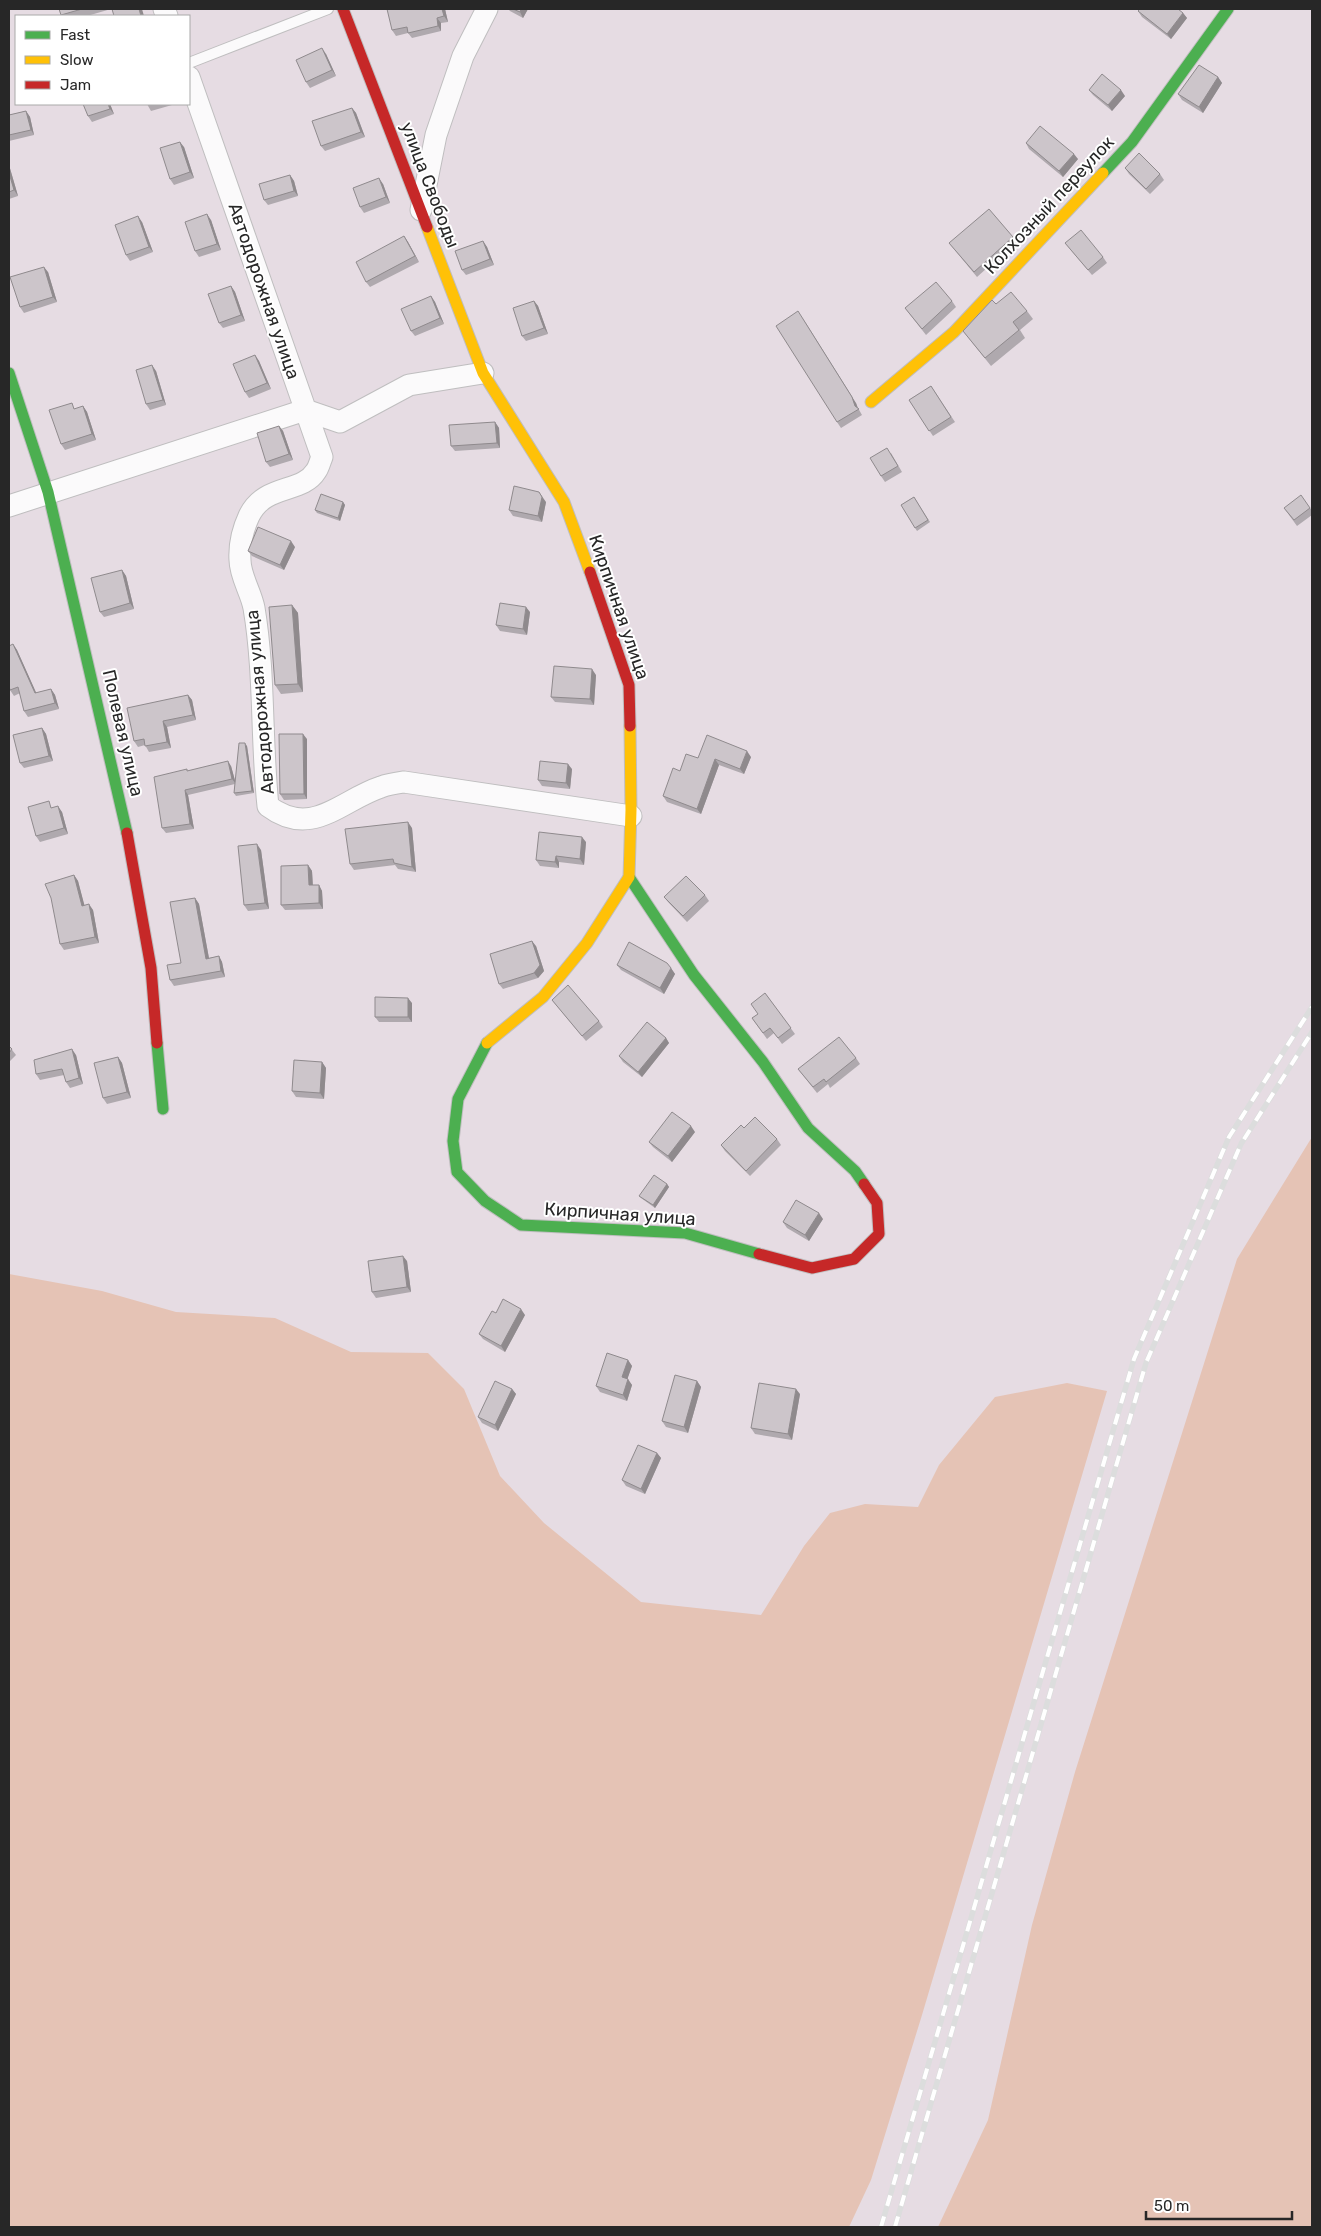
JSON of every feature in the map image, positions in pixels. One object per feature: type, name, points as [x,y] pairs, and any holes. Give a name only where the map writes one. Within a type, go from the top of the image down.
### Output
[{"type":"street","name":"улица Свободы","points":[[343,9],[484,373]]},
{"type":"street","points":[[421,210],[436,135],[463,56],[487,9]]},
{"type":"street","name":"Колхозный переулок","points":[[871,402],[954,332],[1132,142],[1228,9]]},
{"type":"street","name":"Автодорожная улица","points":[[190,81],[322,457],[316,472],[300,484],[280,490],[259,500],[240,536],[240,563],[254,607],[263,711],[264,765],[268,806],[282,816],[313,819],[380,787],[404,782],[631,816]]},
{"type":"street","name":"Полевая улица","points":[[9,372],[48,492],[123,810],[151,968],[163,1109]]},
{"type":"street","points":[[9,506],[305,410],[340,422],[409,385],[484,373]]},
{"type":"street","name":"Кирпичная улица","points":[[484,373],[564,502],[612,632],[629,685],[631,816],[629,877],[587,943],[543,997],[486,1045],[458,1099],[453,1141],[457,1172],[485,1201],[521,1225],[685,1233],[812,1268],[854,1258],[879,1234],[877,1203],[855,1171],[808,1128],[763,1062],[694,975],[629,877]]},
{"type":"lane","points":[[190,63],[328,9]]},
{"type":"shaded area","points":[[1312,1137],[1312,2227],[938,2227],[988,2120],[1032,1925],[1075,1772],[1237,1259]]},
{"type":"shaded area","points":[[9,1274],[102,1291],[176,1312],[275,1318],[351,1352],[428,1353],[464,1389],[500,1476],[544,1523],[641,1602],[761,1615],[804,1546],[830,1513],[865,1504],[918,1507],[939,1465],[995,1397],[1067,1383],[1107,1391],[922,2015],[871,2180],[849,2227],[9,2227]]},
{"type":"building","points":[[59,9],[82,9],[61,15]]},
{"type":"building","points":[[112,9],[139,9],[141,15],[114,15]]},
{"type":"building","points":[[387,9],[442,9],[444,16],[437,18],[438,26],[408,33],[407,27],[392,30]]},
{"type":"building","points":[[1140,9],[1178,9],[1183,13],[1167,34],[1138,11]]},
{"type":"building","points":[[322,48],[332,70],[306,82],[296,60]]},
{"type":"building","points":[[1199,65],[1218,77],[1199,107],[1178,94]]},
{"type":"building","points":[[1102,74],[1121,90],[1108,105],[1089,90]]},
{"type":"building","points":[[83,105],[108,105],[110,109],[88,116]]},
{"type":"building","points":[[352,108],[361,132],[321,146],[312,121]]},
{"type":"building","points":[[26,111],[31,130],[9,135],[9,115]]},
{"type":"building","points":[[1040,126],[1074,154],[1059,171],[1026,143]]},
{"type":"building","points":[[180,142],[190,172],[170,179],[160,148]]},
{"type":"building","points":[[1139,153],[1160,174],[1146,189],[1125,168]]},
{"type":"building","points":[[9,173],[14,190],[9,192]]},
{"type":"building","points":[[290,175],[294,191],[264,200],[259,184]]},
{"type":"building","points":[[379,178],[386,197],[360,207],[353,188]]},
{"type":"building","points":[[989,209],[1013,237],[974,272],[949,243]]},
{"type":"building","points":[[207,214],[217,244],[195,251],[185,222]]},
{"type":"building","points":[[138,216],[149,247],[126,255],[115,225]]},
{"type":"building","points":[[1081,230],[1103,257],[1088,270],[1065,243]]},
{"type":"building","points":[[404,236],[415,256],[366,282],[356,262]]},
{"type":"building","points":[[483,241],[490,259],[462,270],[455,251]]},
{"type":"building","points":[[44,267],[53,297],[20,307],[10,277]]},
{"type":"building","points":[[936,282],[952,301],[922,329],[905,308]]},
{"type":"building","points":[[231,286],[241,315],[219,323],[208,294]]},
{"type":"building","points":[[1011,292],[1027,311],[1013,322],[1019,330],[985,358],[963,331],[992,300],[996,304]]},
{"type":"building","points":[[431,296],[440,318],[411,331],[401,309]]},
{"type":"building","points":[[534,301],[544,328],[522,336],[513,308]]},
{"type":"building","points":[[798,311],[852,397],[855,406],[859,409],[837,422],[776,326]]},
{"type":"building","points":[[255,355],[267,383],[245,392],[233,364]]},
{"type":"building","points":[[152,365],[163,400],[146,404],[136,370]]},
{"type":"building","points":[[931,386],[951,417],[929,431],[909,400]]},
{"type":"building","points":[[72,403],[74,409],[83,406],[92,434],[61,444],[49,410]]},
{"type":"building","points":[[495,422],[497,443],[451,446],[449,425]]},
{"type":"building","points":[[279,426],[289,454],[266,462],[257,433]]},
{"type":"building","points":[[887,448],[898,466],[881,476],[870,458]]},
{"type":"building","points":[[514,486],[539,492],[542,497],[538,516],[509,510]]},
{"type":"building","points":[[321,494],[343,502],[338,518],[315,510]]},
{"type":"building","points":[[1301,495],[1310,508],[1294,520],[1284,508]]},
{"type":"building","points":[[914,497],[928,520],[915,528],[901,505]]},
{"type":"building","points":[[258,527],[291,541],[280,565],[248,551]]},
{"type":"building","points":[[122,570],[130,603],[100,612],[91,578]]},
{"type":"building","points":[[500,603],[526,607],[523,629],[496,625]]},
{"type":"building","points":[[292,605],[298,684],[275,685],[269,607]]},
{"type":"building","points":[[13,644],[35,693],[51,689],[55,703],[24,711],[18,687],[10,690],[9,686],[9,646]]},
{"type":"building","points":[[554,666],[592,669],[590,699],[551,697]]},
{"type":"building","points":[[188,695],[193,715],[163,721],[167,742],[145,746],[144,739],[134,741],[127,708]]},
{"type":"building","points":[[42,728],[49,756],[20,763],[13,735]]},
{"type":"building","points":[[279,734],[303,734],[304,794],[280,794]]},
{"type":"building","points":[[707,735],[747,751],[740,769],[715,759],[697,809],[663,796],[673,768],[680,771],[686,754],[698,758]]},
{"type":"building","points":[[239,743],[245,743],[252,791],[234,793]]},
{"type":"building","points":[[228,761],[232,779],[185,790],[190,824],[162,828],[154,777]]},
{"type":"building","points":[[540,761],[568,764],[566,783],[538,780]]},
{"type":"building","points":[[49,801],[51,808],[58,806],[64,828],[36,836],[28,807]]},
{"type":"building","points":[[408,822],[412,867],[394,863],[393,859],[350,864],[345,829]]},
{"type":"building","points":[[539,832],[582,837],[580,859],[556,856],[555,862],[536,860]]},
{"type":"building","points":[[257,844],[265,903],[244,905],[238,846]]},
{"type":"building","points":[[308,865],[309,885],[319,885],[319,903],[281,905],[281,866]]},
{"type":"building","points":[[74,875],[82,906],[89,904],[95,937],[60,944],[51,898],[45,884]]},
{"type":"building","points":[[686,876],[705,895],[683,916],[664,897]]},
{"type":"building","points":[[195,898],[206,959],[219,956],[221,971],[170,980],[167,965],[181,963],[170,902]]},
{"type":"building","points":[[532,941],[540,965],[534,973],[499,984],[490,954]]},
{"type":"building","points":[[629,942],[667,963],[671,968],[660,988],[617,965]]},
{"type":"building","points":[[568,985],[599,1021],[582,1036],[552,1000]]},
{"type":"building","points":[[765,993],[791,1028],[778,1038],[770,1028],[763,1033],[752,1018],[758,1014],[751,1004]]},
{"type":"building","points":[[375,997],[408,998],[408,1017],[375,1017]]},
{"type":"building","points":[[647,1022],[666,1038],[638,1072],[619,1056]]},
{"type":"building","points":[[839,1037],[856,1058],[826,1082],[824,1079],[813,1087],[798,1069]]},
{"type":"building","points":[[72,1049],[79,1078],[66,1082],[62,1069],[36,1074],[34,1060]]},
{"type":"building","points":[[118,1057],[127,1092],[103,1098],[94,1063]]},
{"type":"building","points":[[294,1060],[322,1062],[320,1093],[292,1091]]},
{"type":"building","points":[[672,1112],[691,1126],[668,1156],[649,1142]]},
{"type":"building","points":[[755,1117],[777,1139],[746,1171],[721,1145],[741,1125],[744,1128]]},
{"type":"building","points":[[654,1175],[667,1184],[653,1205],[639,1196]]},
{"type":"building","points":[[796,1200],[819,1213],[805,1235],[783,1222]]},
{"type":"building","points":[[403,1256],[407,1287],[372,1292],[368,1261]]},
{"type":"building","points":[[503,1299],[521,1309],[501,1346],[479,1334],[492,1311],[496,1313]]},
{"type":"building","points":[[607,1353],[628,1360],[622,1377],[628,1379],[623,1395],[596,1386]]},
{"type":"building","points":[[675,1375],[697,1381],[684,1427],[662,1421]]},
{"type":"building","points":[[495,1381],[512,1389],[495,1425],[478,1417]]},
{"type":"building","points":[[759,1383],[796,1389],[788,1434],[751,1428]]},
{"type":"building","points":[[638,1445],[657,1453],[641,1489],[622,1480]]},
{"type":"railway","points":[[881,2227],[1134,1359],[1229,1137],[1312,1007]]},
{"type":"railway","points":[[895,2227],[1146,1363],[1241,1144],[1312,1032]]},
{"type":"traffic: fast","points":[[1103,173],[1132,142],[1228,9]]},
{"type":"traffic: fast","points":[[9,373],[48,492],[127,833]]},
{"type":"traffic: fast","points":[[629,877],[694,975],[763,1062],[808,1128],[855,1171],[864,1184]]},
{"type":"traffic: fast","points":[[157,1043],[163,1109]]},
{"type":"traffic: fast","points":[[487,1043],[458,1099],[453,1141],[457,1172],[485,1201],[521,1225],[685,1233],[759,1254]]},
{"type":"traffic: slow","points":[[871,402],[954,332],[1103,173]]},
{"type":"traffic: slow","points":[[427,227],[483,373],[564,502],[590,572]]},
{"type":"traffic: slow","points":[[487,1043],[543,997],[587,943],[629,877],[631,810],[630,726]]},
{"type":"traffic: jam","points":[[343,9],[427,227]]},
{"type":"traffic: jam","points":[[590,572],[629,685],[630,726]]},
{"type":"traffic: jam","points":[[127,833],[151,968],[157,1043]]},
{"type":"traffic: jam","points":[[759,1254],[812,1268],[854,1259],[879,1234],[877,1203],[864,1184]]}]
